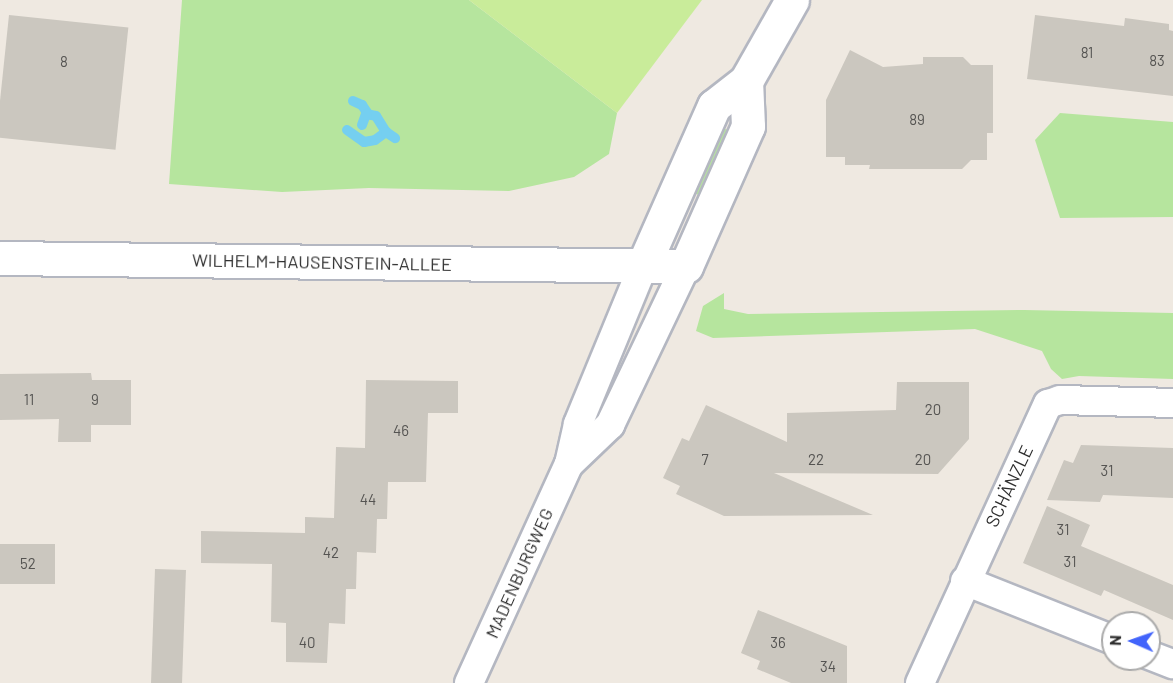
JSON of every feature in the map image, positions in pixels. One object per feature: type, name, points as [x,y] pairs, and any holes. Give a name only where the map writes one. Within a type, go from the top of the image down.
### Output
[{"type":"street","points":[[644,266],[714,106],[746,81],[792,0]]},
{"type":"street","points":[[686,266],[748,126],[746,81]]},
{"type":"street","name":"WILHELM-HAUSENSTEIN-ALLEE","points":[[0,258],[686,266]]},
{"type":"street","name":"MADENBURGWEG","points":[[470,683],[569,464],[578,424],[644,266]]},
{"type":"street","name":"MADENBURGWEG","points":[[569,464],[610,425],[686,266]]},
{"type":"street","name":"SCHÄNZLE","points":[[920,683],[1048,404],[1060,399],[1173,403]]},
{"type":"street","points":[[965,581],[1101,635]]},
{"type":"green space","points":[[182,0],[469,0],[617,113],[609,154],[574,177],[509,191],[369,188],[282,192],[169,184]]},
{"type":"green space","points":[[469,0],[702,0],[617,113]]},
{"type":"green space","points":[[1060,113],[1173,122],[1173,217],[1060,218],[1035,140]]},
{"type":"green space","points":[[717,126],[731,131],[707,198],[693,193]]},
{"type":"green space","points":[[724,293],[724,309],[748,314],[1024,310],[1173,313],[1173,379],[1079,376],[1062,379],[1051,369],[1042,351],[975,329],[713,338],[696,331],[703,306]]},
{"type":"building","points":[[9,15],[128,28],[115,150],[0,138],[0,101]]},
{"type":"building","points":[[1035,15],[1124,26],[1125,18],[1169,24],[1169,30],[1173,31],[1173,96],[1027,79]]},
{"type":"building","points":[[850,50],[883,67],[923,64],[923,57],[963,57],[971,65],[993,65],[993,133],[987,133],[987,160],[971,160],[962,169],[869,169],[870,165],[845,165],[845,157],[826,157],[826,100]]},
{"type":"building","points":[[91,373],[92,380],[131,380],[131,425],[91,425],[91,442],[58,442],[59,419],[0,420],[0,374]]},
{"type":"building","points":[[366,380],[458,381],[458,413],[428,413],[426,482],[388,482],[387,519],[377,519],[376,553],[357,552],[356,589],[346,589],[345,624],[329,623],[327,663],[286,662],[286,623],[271,622],[272,564],[201,563],[201,531],[305,533],[305,517],[334,518],[336,447],[365,448]]},
{"type":"building","points":[[897,382],[969,382],[969,439],[938,474],[774,473],[873,515],[724,516],[676,494],[680,486],[663,478],[682,438],[689,441],[706,405],[787,442],[787,413],[896,410]]},
{"type":"building","points":[[1081,445],[1173,448],[1173,498],[1103,495],[1100,502],[1047,500],[1064,460],[1073,463]]},
{"type":"building","points":[[1047,506],[1090,525],[1081,546],[1173,585],[1173,620],[1161,615],[1161,611],[1152,611],[1104,590],[1101,596],[1023,563]]},
{"type":"building","points":[[0,544],[55,544],[55,584],[0,584]]},
{"type":"building","points":[[155,569],[186,570],[182,683],[151,683]]},
{"type":"building","points":[[758,610],[847,646],[847,683],[791,683],[757,669],[760,661],[741,653]]},
{"type":"waterway","points":[[353,101],[362,105],[368,114]]},
{"type":"waterway","points":[[362,125],[366,114],[376,116],[386,132]]},
{"type":"waterway","points":[[347,130],[364,142],[375,140],[386,132],[395,138]]}]
